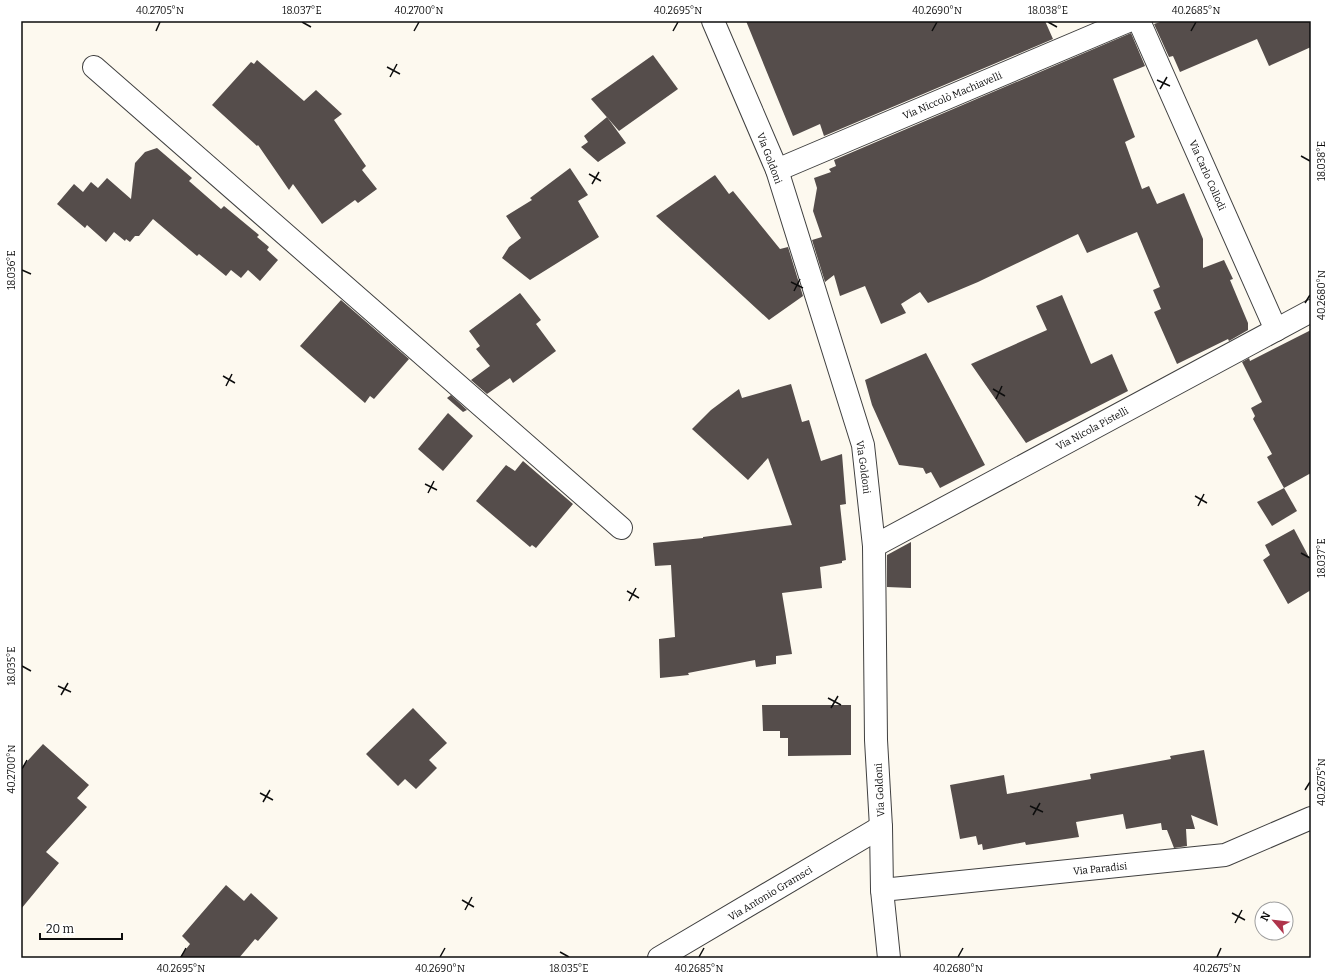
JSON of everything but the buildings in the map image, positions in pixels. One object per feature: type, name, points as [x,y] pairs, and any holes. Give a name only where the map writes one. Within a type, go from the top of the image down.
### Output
[{"type":"street","name":"Via Goldoni","points":[[713,21],[777,170],[863,445],[874,546],[876,740],[881,827],[882,890],[889,958]]},
{"type":"street","name":"Via Niccolò Machiavelli","points":[[777,170],[1128,21]]},
{"type":"street","name":"Via Carlo Collodi","points":[[1139,21],[1276,330]]},
{"type":"street","points":[[94,67],[621,528]]},
{"type":"street","name":"Via Nicola Pistelli","points":[[874,546],[1311,311]]},
{"type":"street","name":"Via Paradisi","points":[[882,890],[1225,855],[1311,818]]},
{"type":"street","name":"Via Antonio Gramsci","points":[[659,958],[881,827]]}]
